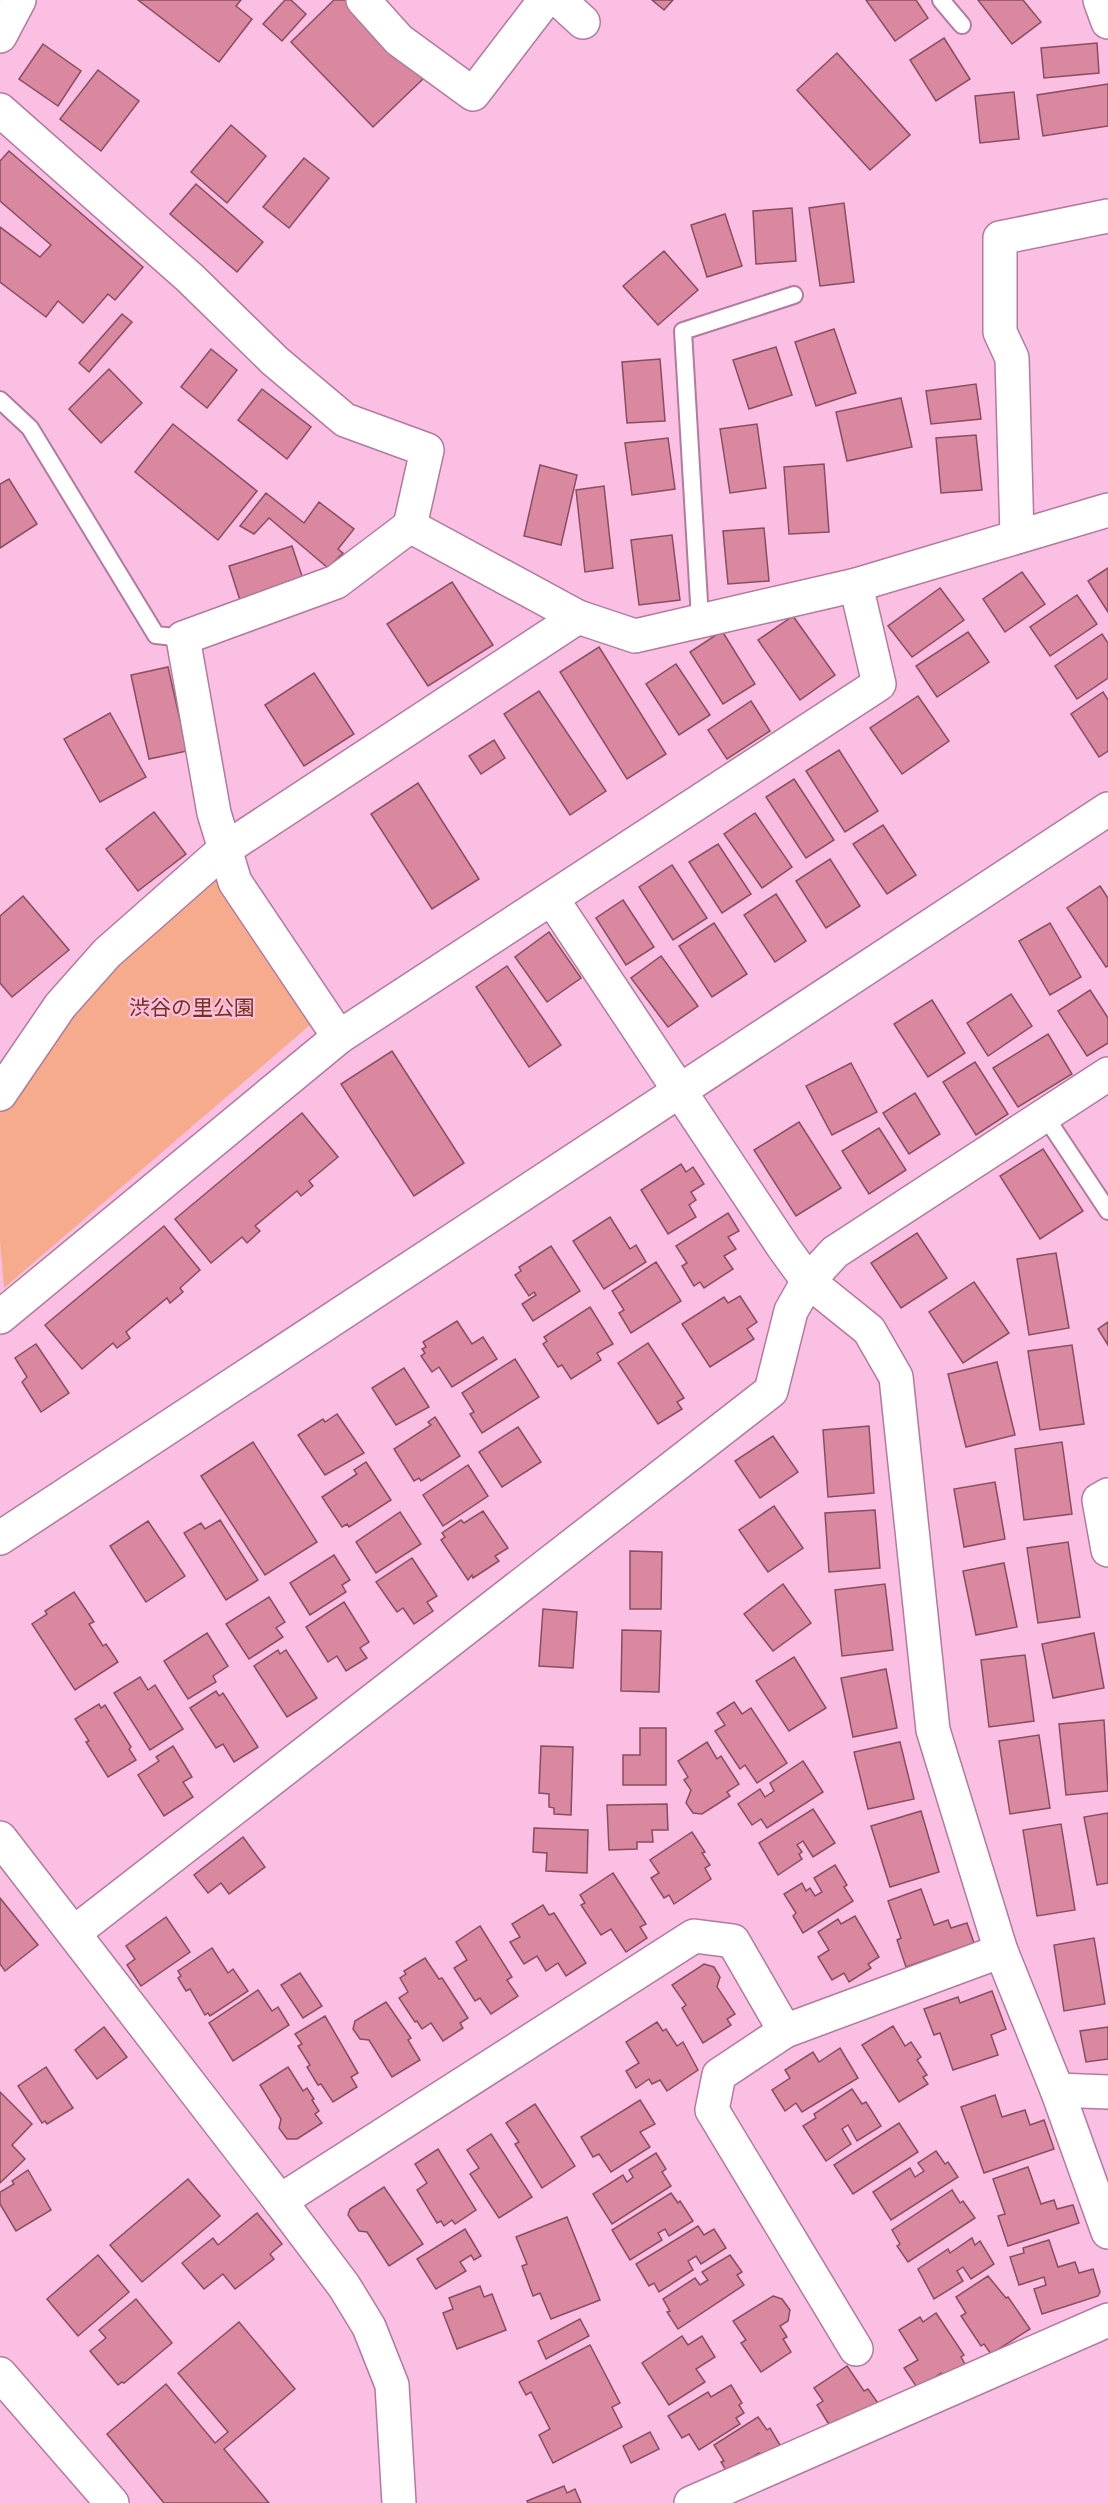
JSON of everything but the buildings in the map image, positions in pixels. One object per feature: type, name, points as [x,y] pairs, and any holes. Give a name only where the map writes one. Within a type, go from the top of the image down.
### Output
[{"type":"street","points":[[0,36],[19,0]]},
{"type":"street","points":[[363,0],[399,40],[473,93],[546,0]]},
{"type":"street","points":[[559,0],[583,22]]},
{"type":"street","points":[[1100,0],[1108,22]]},
{"type":"street","points":[[0,110],[190,278],[275,361],[345,420],[427,450],[410,526],[336,582],[183,638],[214,813],[235,882],[339,1037]]},
{"type":"street","points":[[1017,536],[1012,358],[1000,332],[1000,238],[1108,216]]},
{"type":"street","points":[[410,526],[578,617],[635,636],[700,619],[856,585],[1108,510]]},
{"type":"street","points":[[0,1317],[339,1037],[879,684],[856,585]]},
{"type":"street","points":[[0,1094],[60,1006],[106,953],[225,849],[578,617]]},
{"type":"street","points":[[0,1538],[1108,809]]},
{"type":"street","points":[[552,898],[784,1248],[808,1281],[869,1330],[896,1377],[933,1730],[1001,1952],[1057,2090],[1108,2232]]},
{"type":"street","points":[[75,1932],[771,1391],[791,1311],[808,1281],[835,1252],[1108,1074]]},
{"type":"street","points":[[1108,1495],[1098,1500],[1108,1550]]},
{"type":"street","points":[[0,1838],[75,1932],[344,2286],[373,2336],[392,2385],[396,2501]]},
{"type":"street","points":[[280,2201],[694,1936],[733,1941],[786,2031]]},
{"type":"street","points":[[856,2349],[712,2110],[719,2075],[786,2031],[1001,1952]]},
{"type":"street","points":[[1057,2090],[1108,2092]]},
{"type":"street","points":[[691,2503],[1108,2320]]},
{"type":"street","points":[[0,2374],[112,2503]]},
{"type":"lane","points":[[941,0],[962,25]]},
{"type":"lane","points":[[700,619],[683,331],[794,295]]},
{"type":"lane","points":[[0,400],[30,428],[156,635],[183,638]]},
{"type":"lane","points":[[1045,1116],[1108,1211]]},
{"type":"green space","name":"渋谷の里公園","points":[[215,874],[310,1025],[4,1288],[0,1241],[0,1112],[67,1012]]}]
